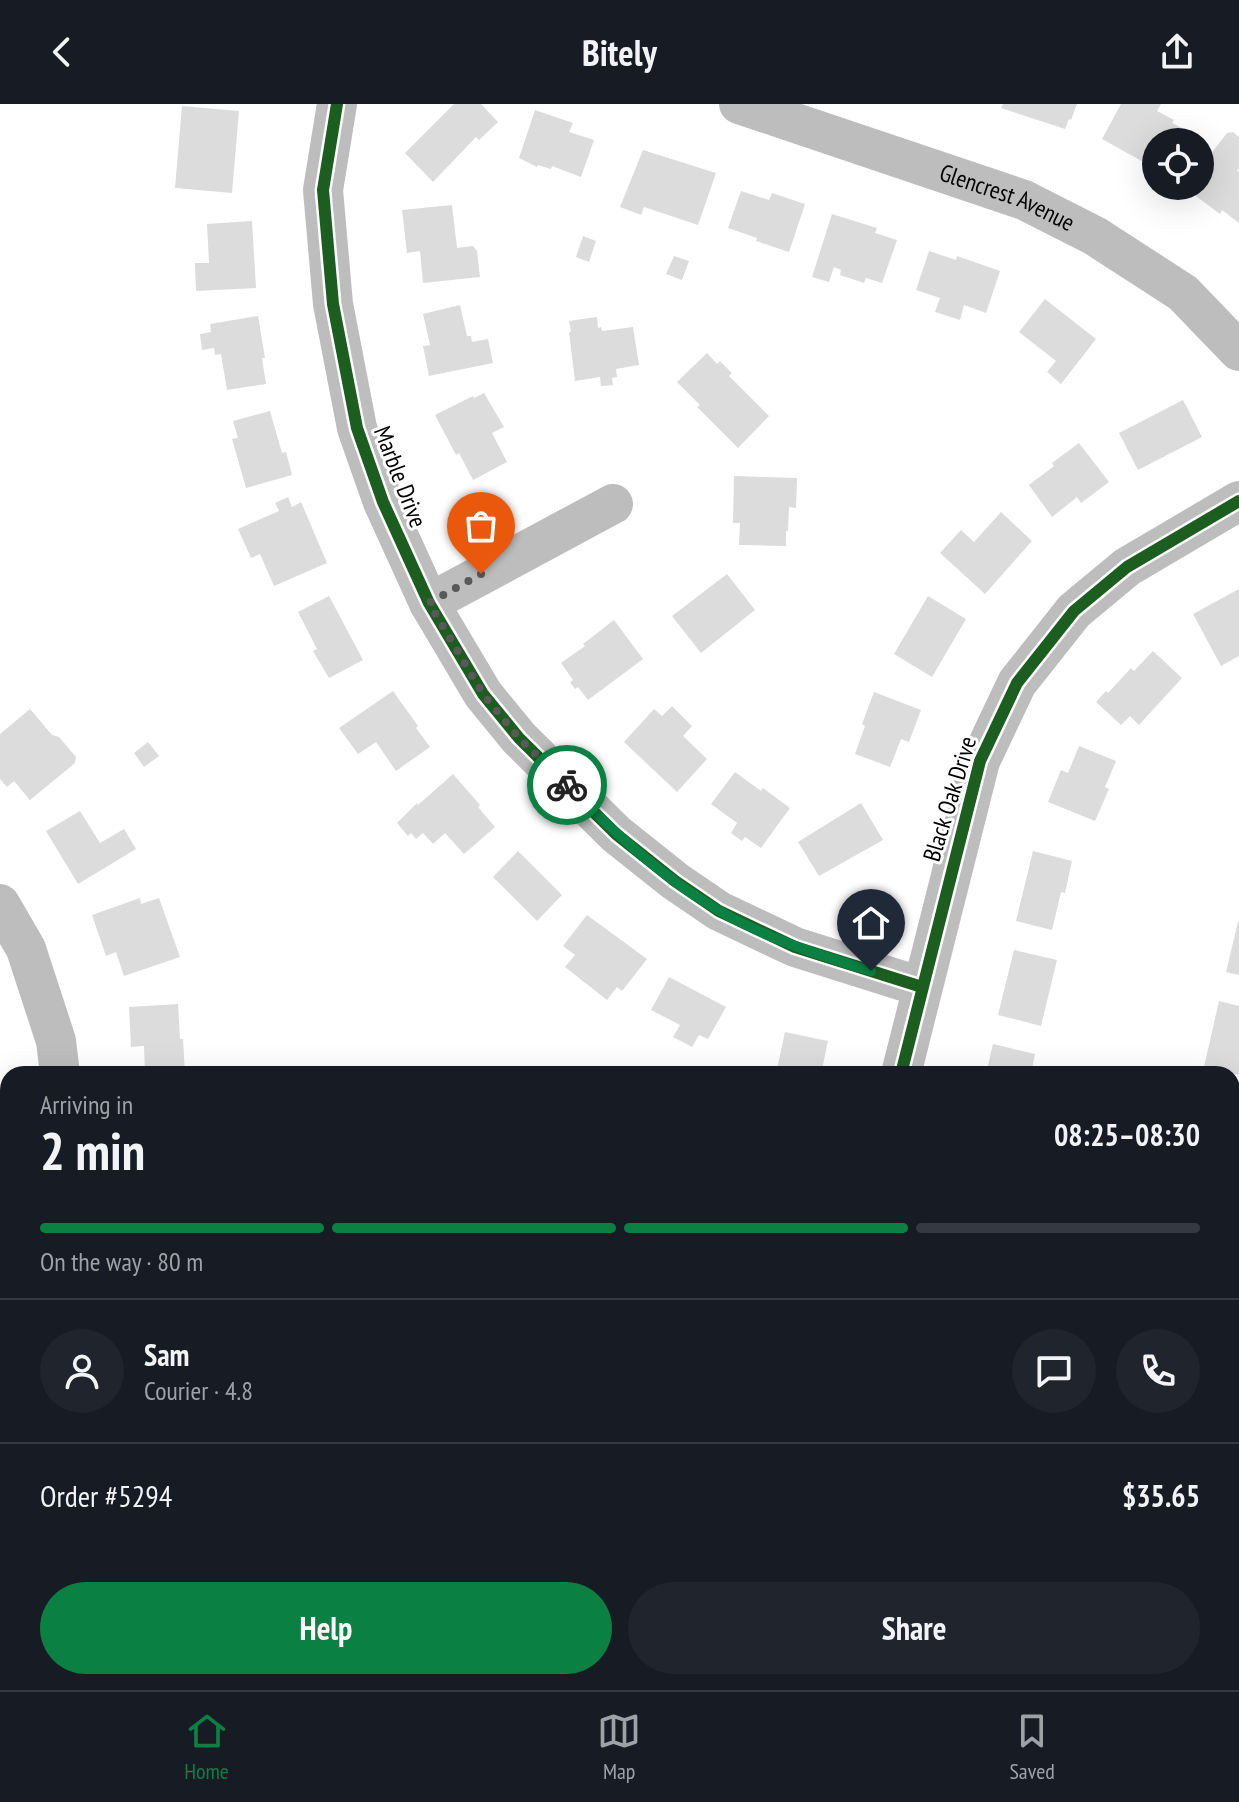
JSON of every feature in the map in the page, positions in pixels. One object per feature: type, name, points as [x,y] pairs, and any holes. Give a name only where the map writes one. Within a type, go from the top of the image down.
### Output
[{"type":"street","name":"Marble Drive","points":[[337,104],[323,190],[333,304],[357,428],[383,502],[429,603],[483,694],[519,738],[616,834],[719,911],[795,947],[922,987]]},
{"type":"street","name":"Glencrest Avenue","points":[[739,104],[1024,200],[1095,236],[1183,293],[1239,351]]},
{"type":"street","name":"Black Oak Drive","points":[[903,1066],[980,761],[1017,683],[1074,611],[1127,567],[1239,501]]},
{"type":"street","points":[[429,603],[613,504]]},
{"type":"street","points":[[0,904],[26,949],[56,1041],[59,1066]]},
{"type":"building","points":[[454,104],[481,104],[498,122],[479,140],[476,137],[433,182],[405,153]]},
{"type":"building","points":[[1003,104],[1077,104],[1065,129],[1001,108]]},
{"type":"building","points":[[1121,104],[1161,104],[1157,111],[1182,128],[1142,128],[1142,161],[1102,139]]},
{"type":"building","points":[[182,106],[239,111],[232,193],[175,188]]},
{"type":"building","points":[[535,110],[573,123],[569,132],[594,140],[581,177],[552,166],[551,169],[537,167],[519,158]]},
{"type":"building","points":[[1233,132],[1239,137],[1239,223],[1201,200],[1214,200],[1214,150],[1227,133]]},
{"type":"building","points":[[643,150],[716,173],[698,225],[644,207],[641,215],[620,207]]},
{"type":"building","points":[[741,191],[769,200],[772,193],[805,204],[789,252],[728,228]]},
{"type":"building","points":[[452,205],[457,248],[473,246],[477,251],[480,277],[423,283],[420,251],[407,253],[402,210]]},
{"type":"building","points":[[832,214],[877,228],[875,233],[897,240],[882,283],[866,278],[864,283],[840,275],[841,270],[834,267],[829,282],[812,277]]},
{"type":"building","points":[[252,221],[256,288],[196,291],[195,263],[209,263],[207,224]]},
{"type":"building","points":[[583,236],[596,241],[589,262],[576,257]]},
{"type":"building","points":[[929,251],[956,260],[957,256],[1000,271],[986,313],[964,305],[960,320],[935,312],[940,298],[916,290]]},
{"type":"building","points":[[674,256],[689,261],[682,280],[666,274]]},
{"type":"building","points":[[1045,299],[1096,339],[1061,384],[1047,372],[1056,361],[1019,332]]},
{"type":"building","points":[[460,305],[467,336],[471,336],[472,342],[488,339],[493,363],[429,376],[423,346],[430,345],[423,314]]},
{"type":"building","points":[[258,316],[266,384],[227,390],[221,354],[215,355],[214,348],[202,350],[200,334],[211,332],[210,324]]},
{"type":"building","points":[[597,317],[598,328],[601,327],[602,331],[633,327],[639,365],[616,369],[617,377],[612,378],[613,385],[601,386],[600,377],[575,381],[569,321]]},
{"type":"building","points":[[707,353],[732,373],[729,376],[769,416],[738,448],[677,382]]},
{"type":"building","points":[[484,393],[504,427],[492,433],[507,462],[473,480],[435,415]]},
{"type":"building","points":[[1183,400],[1202,437],[1138,470],[1119,433]]},
{"type":"building","points":[[270,411],[292,475],[246,488],[232,439],[238,438],[233,421]]},
{"type":"building","points":[[1079,443],[1109,482],[1081,503],[1077,497],[1052,517],[1029,485]]},
{"type":"building","points":[[734,476],[797,478],[796,508],[789,507],[786,546],[739,545],[740,523],[733,523]]},
{"type":"building","points":[[288,497],[292,507],[301,502],[327,563],[274,586],[260,554],[251,558],[238,529],[279,511],[275,503]]},
{"type":"building","points":[[1001,512],[1032,541],[985,594],[940,553],[961,530],[974,542]]},
{"type":"building","points":[[727,574],[755,610],[701,653],[672,616]]},
{"type":"building","points":[[1239,589],[1239,656],[1221,666],[1193,614]]},
{"type":"building","points":[[329,596],[363,660],[329,678],[313,651],[317,649],[298,612]]},
{"type":"building","points":[[928,596],[966,619],[932,677],[894,654]]},
{"type":"building","points":[[614,620],[643,659],[588,700],[578,687],[575,689],[570,682],[573,680],[561,663]]},
{"type":"building","points":[[1153,651],[1182,678],[1139,725],[1130,716],[1121,725],[1096,702]]},
{"type":"building","points":[[393,691],[430,747],[396,771],[376,742],[358,754],[339,728]]},
{"type":"building","points":[[874,692],[921,710],[909,742],[901,739],[890,767],[855,754]]},
{"type":"building","points":[[672,706],[692,726],[683,736],[707,759],[677,792],[624,742],[654,709],[662,716]]},
{"type":"building","points":[[30,709],[76,757],[75,763],[30,800],[14,781],[7,787],[0,779],[0,734]]},
{"type":"building","points":[[148,742],[159,756],[144,767],[134,753]]},
{"type":"building","points":[[1079,746],[1116,761],[1105,787],[1109,789],[1095,821],[1048,802],[1061,770],[1068,773]]},
{"type":"building","points":[[735,772],[790,808],[761,848],[745,837],[742,841],[731,833],[737,823],[711,804]]},
{"type":"building","points":[[453,774],[495,827],[464,854],[445,833],[433,844],[423,833],[416,839],[411,833],[408,836],[397,823]]},
{"type":"building","points":[[861,803],[883,840],[819,876],[798,842]]},
{"type":"building","points":[[80,811],[100,843],[124,829],[136,849],[78,884],[46,831]]},
{"type":"building","points":[[518,851],[562,895],[537,921],[493,877]]},
{"type":"building","points":[[1033,851],[1072,861],[1052,930],[1016,921]]},
{"type":"building","points":[[140,898],[141,904],[159,898],[180,957],[124,976],[116,952],[106,956],[92,915]]},
{"type":"building","points":[[587,915],[647,959],[622,991],[617,987],[607,1000],[565,967],[575,955],[563,946]]},
{"type":"building","points":[[1239,922],[1239,975],[1226,972]]},
{"type":"building","points":[[1014,950],[1057,960],[1041,1026],[998,1015]]},
{"type":"building","points":[[669,977],[726,1007],[708,1039],[699,1035],[692,1047],[673,1037],[680,1025],[651,1010]]},
{"type":"building","points":[[1219,1001],[1239,1006],[1239,1066],[1204,1066]]},
{"type":"building","points":[[178,1004],[185,1066],[145,1066],[144,1046],[131,1047],[129,1007]]},
{"type":"building","points":[[785,1032],[828,1041],[823,1066],[778,1066]]},
{"type":"building","points":[[993,1044],[1035,1054],[1033,1066],[988,1066]]},
{"type":"cycle path","points":[[337,104],[323,190],[333,304],[357,428],[383,502],[429,603],[483,694],[519,738],[616,834],[719,911],[795,947],[922,987]]},
{"type":"cycle path","points":[[903,1066],[980,761],[1017,683],[1074,611],[1127,567],[1239,501]]},
{"type":"way so far","points":[[481,574],[429,603],[483,694],[519,738],[567,785]]},
{"type":"route","points":[[567,785],[616,834],[719,911],[795,947],[871,971]]}]
